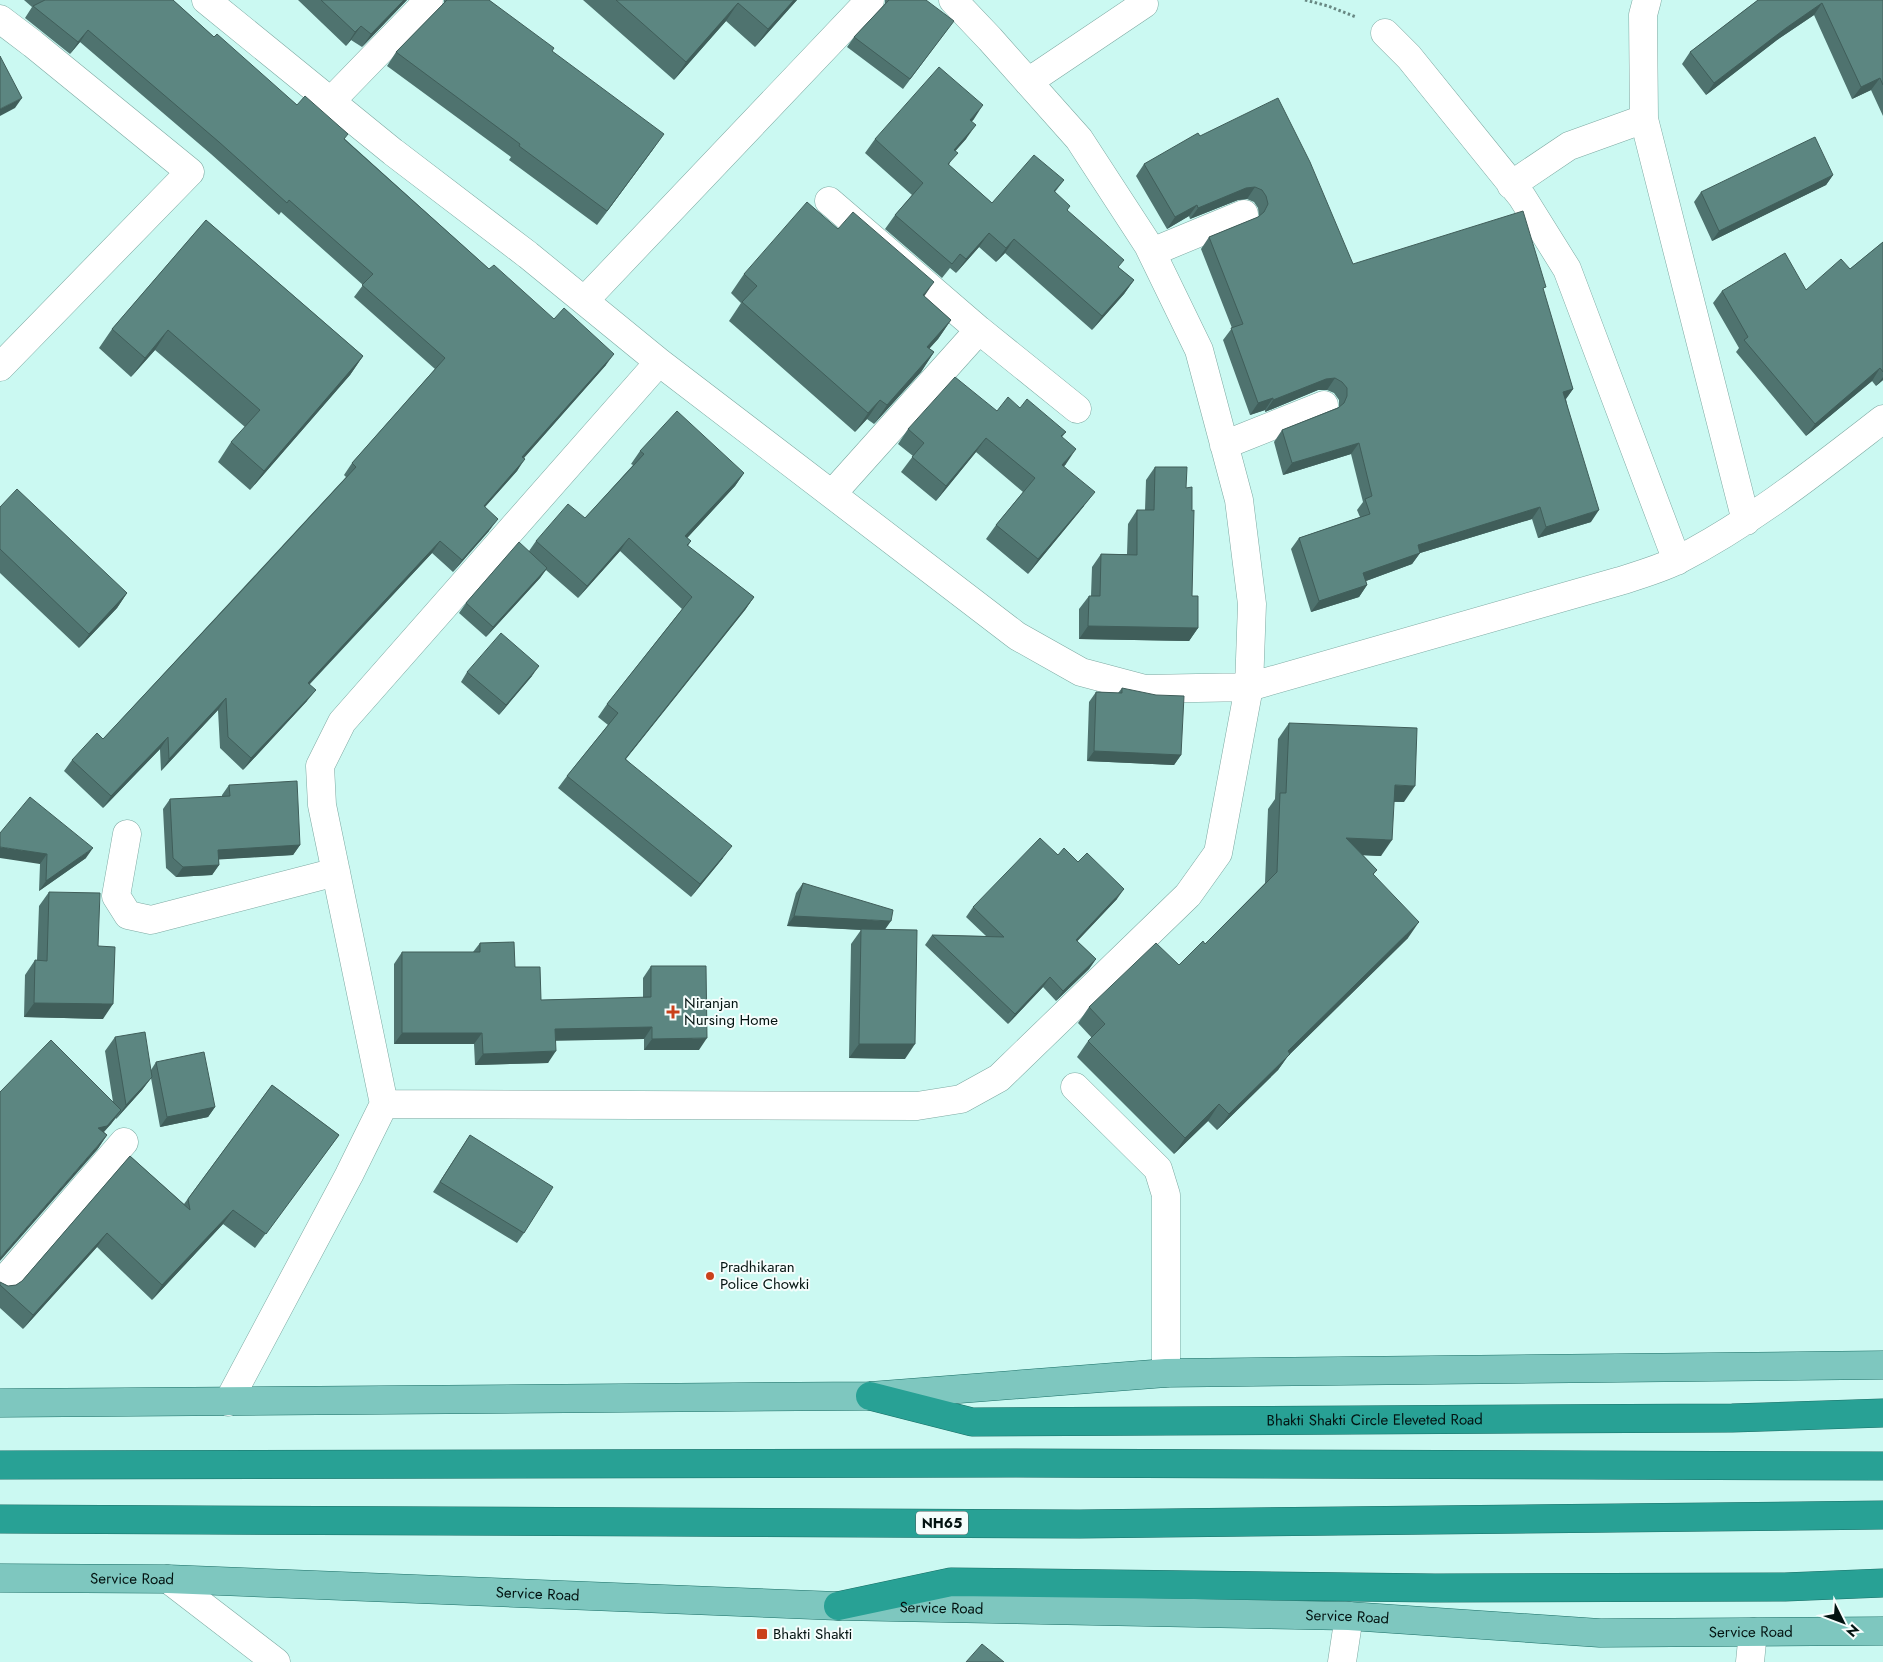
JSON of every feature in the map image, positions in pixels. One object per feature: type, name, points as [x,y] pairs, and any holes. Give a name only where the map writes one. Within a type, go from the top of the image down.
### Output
[{"type":"highway","name":"Bhakti Shakti Circle Eleveted Road","points":[[870,1396],[972,1422],[1722,1418],[1883,1413]]},
{"type":"highway","points":[[0,1465],[1035,1463],[1883,1466]]},
{"type":"highway","name":"NH65","points":[[0,1519],[1080,1524],[1883,1515]]},
{"type":"highway","points":[[838,1606],[951,1582],[1435,1588],[1785,1587],[1883,1583]]},
{"type":"main road","points":[[0,1403],[870,1396],[1166,1373],[1883,1365]]},
{"type":"main road","name":"Service Road","points":[[0,1578],[168,1579],[838,1606],[1349,1616],[1600,1633],[1883,1631]]},
{"type":"street","points":[[206,0],[331,102],[585,300],[659,362],[1018,636],[1081,672],[1145,689],[1249,687],[1620,581],[1676,561],[1746,521],[1788,492],[1883,419]]},
{"type":"street","points":[[331,102],[429,0]]},
{"type":"street","points":[[585,300],[870,0]]},
{"type":"street","points":[[384,1104],[918,1106],[961,1099],[998,1078],[1188,895],[1218,853],[1249,687],[1252,604],[1238,500],[1199,350],[1152,252],[1079,139],[952,0]]},
{"type":"street","points":[[1646,0],[1643,15],[1644,119],[1746,521]]},
{"type":"street","points":[[1028,82],[1144,4]]},
{"type":"street","points":[[0,19],[190,172],[0,368]]},
{"type":"street","points":[[1385,33],[1409,57],[1522,198],[1567,270],[1676,561]]},
{"type":"street","points":[[1511,185],[1569,146],[1644,119]]},
{"type":"street","points":[[829,201],[979,330],[1077,409]]},
{"type":"street","points":[[1152,252],[1244,214]]},
{"type":"street","points":[[832,494],[979,330]]},
{"type":"street","points":[[228,1402],[349,1175],[384,1104],[322,805],[320,766],[342,722],[659,362]]},
{"type":"street","points":[[1224,445],[1324,405]]},
{"type":"street","points":[[128,834],[116,896],[128,915],[151,920],[336,872]]},
{"type":"street","points":[[1075,1087],[1158,1169],[1166,1195],[1166,1373]]},
{"type":"street","points":[[0,1285],[124,1142]]},
{"type":"street","points":[[168,1579],[276,1662]]},
{"type":"street","points":[[1342,1662],[1349,1616]]},
{"type":"street","points":[[1750,1662],[1753,1632]]},
{"type":"path","points":[[1305,0],[1328,6],[1368,22],[1385,33]]},
{"type":"building","points":[[45,0],[173,0],[214,37],[217,34],[297,105],[305,96],[348,134],[344,139],[489,269],[494,265],[554,319],[564,308],[614,354],[522,457],[525,459],[484,506],[498,519],[462,560],[440,541],[308,683],[316,690],[251,758],[228,737],[226,698],[169,759],[168,737],[111,796],[72,760],[97,733],[103,739],[246,586],[356,467],[352,463],[445,358],[362,285],[373,274],[289,200],[287,203],[88,30],[78,42],[33,6]]},
{"type":"building","points":[[321,0],[404,0],[371,34],[361,26],[355,32]]},
{"type":"building","points":[[447,0],[489,0],[554,48],[552,51],[664,134],[607,211],[396,52]]},
{"type":"building","points":[[616,0],[794,0],[768,29],[738,3],[686,62]]},
{"type":"building","points":[[889,0],[926,0],[954,21],[910,79],[854,37]]},
{"type":"building","points":[[1758,0],[1883,0],[1883,85],[1880,78],[1861,87],[1822,3],[1714,83],[1690,52]]},
{"type":"building","points":[[0,56],[22,98],[0,109]]},
{"type":"building","points":[[939,67],[983,105],[970,120],[976,125],[954,150],[958,153],[948,164],[992,203],[1034,155],[1064,180],[1054,191],[1070,206],[1067,210],[1124,260],[1118,267],[1134,280],[1102,316],[1014,239],[1006,248],[989,233],[966,259],[960,254],[952,264],[895,215],[923,183],[875,139]]},
{"type":"building","points":[[1278,98],[1310,162],[1353,264],[1523,211],[1546,287],[1543,288],[1573,389],[1563,392],[1599,510],[1546,527],[1540,507],[1418,545],[1420,553],[1363,573],[1367,585],[1319,601],[1299,538],[1370,514],[1365,499],[1372,496],[1359,443],[1292,463],[1282,430],[1338,408],[1344,403],[1347,396],[1347,388],[1335,378],[1326,379],[1273,400],[1273,398],[1258,403],[1231,328],[1243,324],[1209,237],[1258,217],[1264,212],[1268,204],[1266,196],[1262,190],[1255,187],[1246,188],[1198,208],[1197,205],[1175,217],[1144,164],[1198,133],[1200,136]]},
{"type":"building","points":[[1815,137],[1833,175],[1719,231],[1701,192]]},
{"type":"building","points":[[807,202],[838,229],[853,212],[934,282],[923,295],[951,320],[927,347],[934,352],[887,405],[880,400],[868,413],[742,302],[757,286],[744,274]]},
{"type":"building","points":[[206,220],[363,356],[264,471],[231,442],[260,410],[168,330],[145,358],[112,329]]},
{"type":"building","points":[[1883,242],[1883,372],[1880,368],[1815,424],[1744,340],[1748,337],[1722,291],[1785,253],[1806,290],[1841,259],[1850,269]]},
{"type":"building","points":[[955,377],[997,411],[1008,397],[1020,408],[1027,399],[1066,432],[1061,436],[1076,449],[1062,465],[1095,492],[1038,559],[996,525],[1035,478],[986,438],[946,486],[912,457],[924,443],[908,429]]},
{"type":"building","points":[[677,411],[744,473],[685,536],[691,541],[687,545],[754,597],[625,759],[732,846],[700,884],[567,776],[618,713],[607,704],[692,597],[629,538],[587,586],[536,541],[568,504],[585,518],[644,454],[640,451]]},
{"type":"building","points":[[1155,467],[1187,467],[1186,488],[1192,487],[1192,511],[1194,510],[1192,596],[1198,596],[1198,628],[1088,626],[1089,596],[1100,596],[1101,554],[1137,555],[1137,510],[1154,510]]},
{"type":"building","points":[[17,489],[127,593],[89,634],[0,549],[0,507]]},
{"type":"building","points":[[519,542],[547,568],[493,627],[466,603]]},
{"type":"building","points":[[501,633],[539,666],[506,705],[467,672]]},
{"type":"building","points":[[1122,688],[1156,695],[1184,696],[1181,755],[1094,751],[1096,692],[1122,693]]},
{"type":"building","points":[[1289,723],[1417,728],[1415,786],[1395,785],[1392,840],[1346,838],[1377,870],[1373,874],[1419,922],[1288,1051],[1290,1054],[1229,1114],[1219,1104],[1185,1138],[1088,1041],[1105,1024],[1089,1007],[1156,943],[1179,965],[1203,941],[1205,944],[1277,872],[1280,793],[1286,793]]},
{"type":"building","points":[[297,781],[300,845],[218,850],[219,865],[183,867],[173,858],[170,799],[230,796],[229,785]]},
{"type":"building","points":[[30,797],[93,848],[46,881],[47,854],[0,847],[0,833]]},
{"type":"building","points":[[1040,838],[1058,855],[1064,848],[1078,862],[1087,853],[1124,889],[1076,940],[1096,959],[1063,991],[1050,977],[1015,1014],[932,935],[1004,937],[973,907]]},
{"type":"building","points":[[803,883],[893,910],[891,921],[794,916]]},
{"type":"building","points":[[49,892],[100,893],[98,946],[115,947],[113,1004],[34,1003],[35,960],[47,961]]},
{"type":"building","points":[[861,929],[917,930],[915,1044],[859,1044]]},
{"type":"building","points":[[514,942],[515,967],[540,967],[541,1000],[651,997],[651,966],[706,966],[707,1038],[652,1039],[652,1027],[555,1029],[556,1051],[483,1054],[482,1033],[402,1033],[402,952],[480,952],[480,943]]},
{"type":"building","points":[[145,1032],[152,1077],[126,1105],[115,1037]]},
{"type":"building","points":[[51,1040],[121,1110],[107,1126],[98,1128],[107,1135],[0,1258],[0,1092]]},
{"type":"building","points":[[204,1052],[215,1107],[167,1117],[156,1062]]},
{"type":"building","points":[[272,1085],[339,1135],[266,1234],[233,1210],[162,1285],[107,1233],[33,1315],[0,1285],[0,1282],[8,1286],[16,1285],[22,1281],[130,1156],[190,1210],[188,1199]]},
{"type":"building","points":[[470,1135],[553,1187],[524,1233],[440,1182]]},
{"type":"building","points":[[982,1644],[1004,1662],[966,1662]]},
{"type":"place","name":"Niranjan Nursing Home","points":[[673,1012]]},
{"type":"place","name":"Pradhikaran Police Chowki","points":[[710,1276]]},
{"type":"place","name":"Bhakti Shakti","points":[[762,1634]]}]
